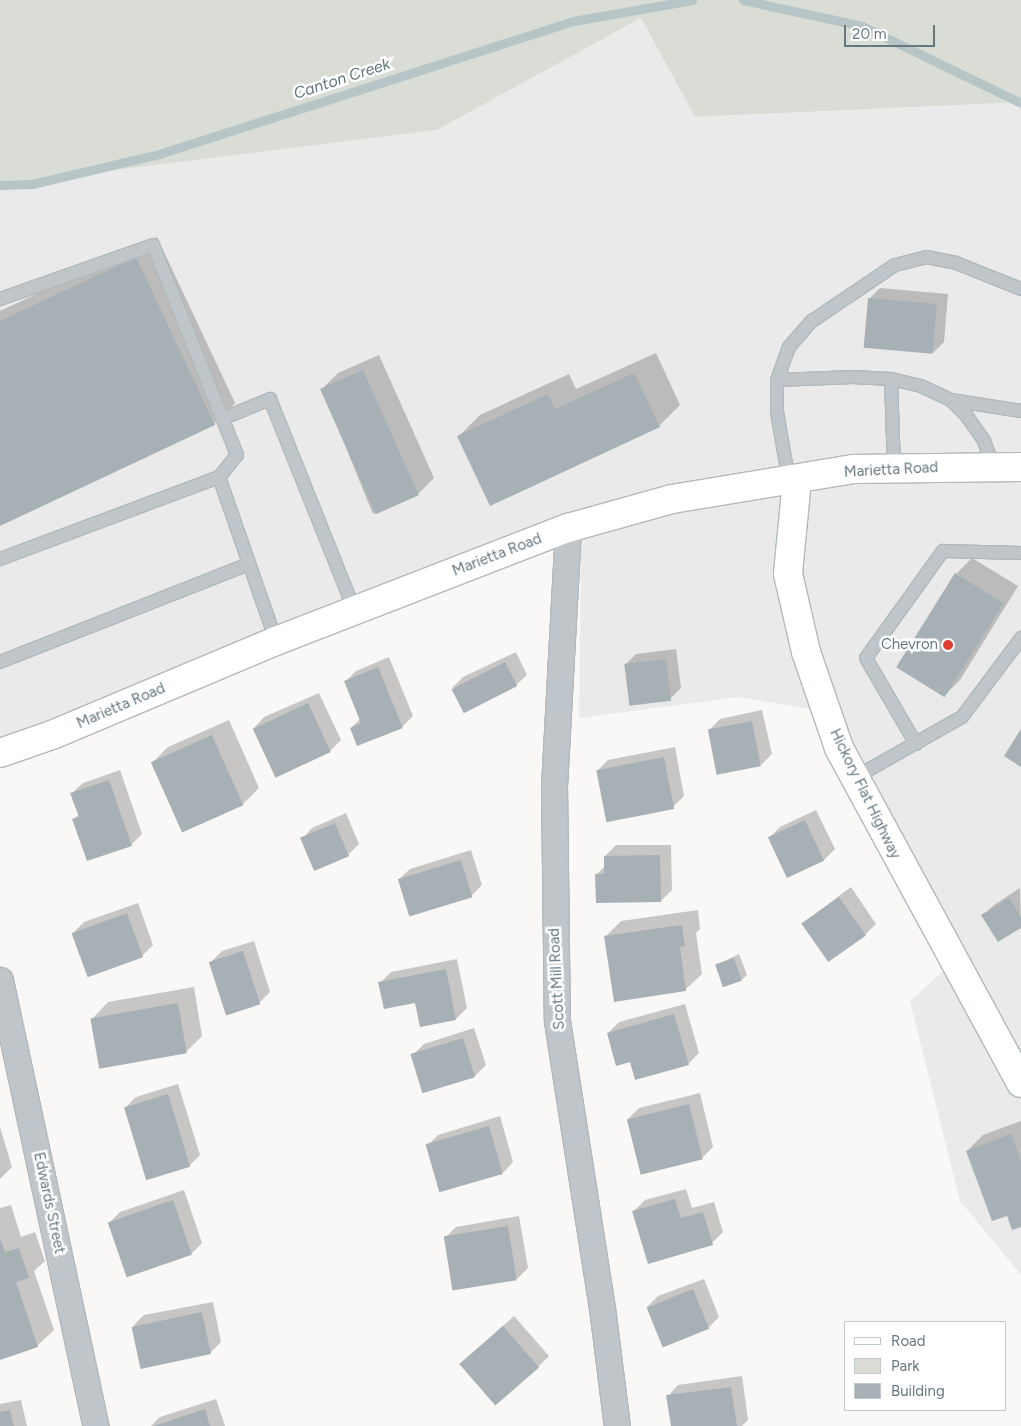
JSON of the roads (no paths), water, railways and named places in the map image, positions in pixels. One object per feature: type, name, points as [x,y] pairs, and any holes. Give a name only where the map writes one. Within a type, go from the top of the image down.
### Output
[{"type":"street","name":"Marietta Road","points":[[0,754],[52,735],[276,641],[568,528],[672,500],[793,481],[853,469],[1021,467]]},
{"type":"street","name":"Hickory Flat Highway","points":[[793,481],[788,574],[806,652],[839,748],[1021,1083]]},
{"type":"street","name":"Scott Mill Road","points":[[568,528],[554,786],[557,1021],[602,1308],[617,1426]]},
{"type":"street","name":"Edwards Street","points":[[0,980],[96,1426]]},
{"type":"lane","points":[[0,299],[153,246],[224,418],[237,455],[219,477],[0,559]]},
{"type":"lane","points":[[793,481],[777,412],[777,380],[789,347],[812,321],[895,265],[926,257],[956,263],[1021,289]]},
{"type":"lane","points":[[777,380],[814,377],[892,379],[921,386],[951,400],[1021,411]]},
{"type":"lane","points":[[892,379],[894,468]]},
{"type":"lane","points":[[224,418],[270,399],[355,611]]},
{"type":"lane","points":[[951,400],[984,441],[994,467]]},
{"type":"lane","points":[[219,477],[276,641]]},
{"type":"lane","points":[[916,744],[866,658],[943,551],[1021,553]]},
{"type":"lane","points":[[0,662],[249,564]]},
{"type":"lane","points":[[854,778],[962,717],[1021,638]]},
{"type":"waterway","name":"Canton Creek","points":[[0,185],[32,184],[159,154],[573,21],[692,0]]},
{"type":"waterway","name":"Canton Creek","points":[[743,0],[862,26],[1021,103]]},
{"type":"place","name":"Chevron","points":[[948,645]]}]
